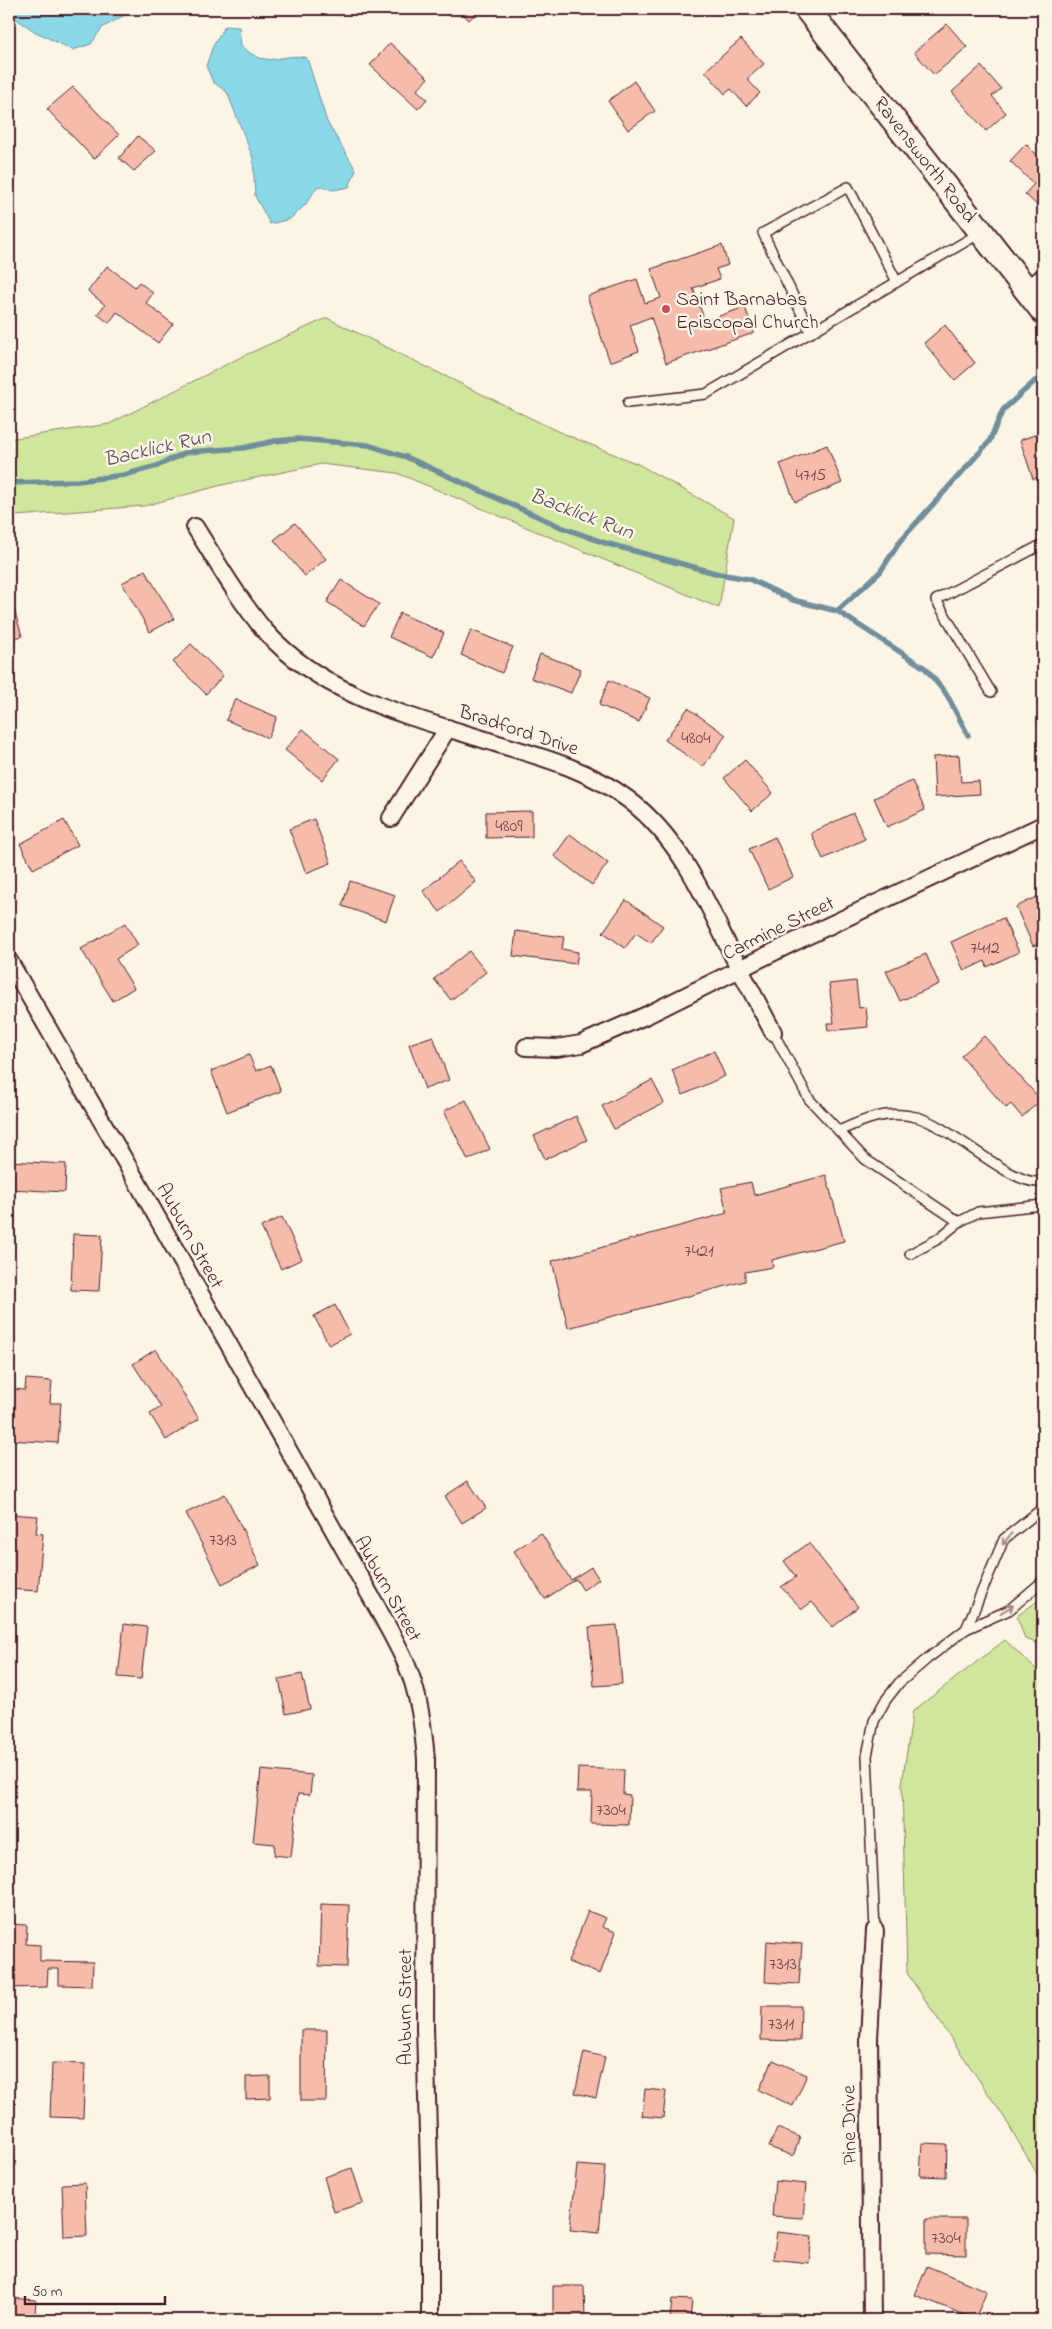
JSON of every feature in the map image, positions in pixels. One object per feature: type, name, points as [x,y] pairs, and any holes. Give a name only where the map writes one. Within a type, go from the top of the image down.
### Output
[{"type":"main road","name":"Ravensworth Road","points":[[808,9],[983,231],[1035,284],[1043,311]]},
{"type":"street","name":"Bradford Drive","points":[[195,527],[244,605],[267,632],[293,657],[324,679],[356,697],[381,707],[566,765],[598,780],[629,800],[677,850],[694,874],[773,1032]]},
{"type":"street","points":[[391,818],[448,728]]},
{"type":"street","name":"Carmine Street","points":[[526,1047],[557,1048],[581,1044],[740,969],[792,942],[1043,826]]},
{"type":"street","name":"Auburn Street","points":[[9,961],[126,1163],[378,1609],[406,1662],[423,1724],[426,1759],[425,2027],[430,2203],[430,2320]]},
{"type":"street","name":"Pine Drive","points":[[872,2320],[869,2038],[875,1930]]},
{"type":"lane","points":[[811,333],[763,233],[848,187],[898,282]]},
{"type":"lane","points":[[628,403],[706,394],[983,231]]},
{"type":"lane","points":[[991,692],[936,600],[1043,544]]},
{"type":"lane","points":[[773,1032],[809,1099],[865,1159],[958,1222]]},
{"type":"lane","points":[[838,1131],[872,1116],[915,1116],[933,1122],[1018,1179],[1038,1184],[1043,1181]]},
{"type":"lane","points":[[910,1254],[938,1238],[958,1222],[978,1212],[1043,1205]]},
{"type":"lane","points":[[966,1629],[1004,1539],[1043,1508]]},
{"type":"lane","points":[[875,1930],[867,1756],[874,1721],[885,1701],[899,1684],[966,1629],[1009,1610],[1043,1581]]},
{"type":"green space","points":[[327,318],[557,431],[638,464],[734,518],[719,608],[397,473],[321,464],[222,485],[144,506],[15,516],[9,519],[9,439],[109,424],[241,357]]},
{"type":"green space","points":[[1043,1597],[1043,1645],[1025,1639],[1017,1616]]},
{"type":"green space","points":[[1005,1640],[1043,1676],[1043,2184],[1004,2117],[907,1973],[902,1784],[913,1711]]},
{"type":"water","points":[[9,9],[135,9],[102,28],[91,44],[73,50],[34,31],[9,14]]},
{"type":"water","points":[[225,26],[239,27],[241,46],[260,58],[307,58],[327,122],[356,170],[349,187],[333,190],[318,186],[305,205],[290,219],[270,224],[255,196],[253,158],[227,92],[213,82],[206,66],[213,46]]},
{"type":"building","points":[[458,9],[481,9],[469,20]]},
{"type":"building","points":[[947,24],[967,47],[934,75],[914,52]]},
{"type":"building","points":[[741,39],[764,64],[747,79],[760,93],[746,106],[731,89],[725,94],[705,71]]},
{"type":"building","points":[[390,43],[428,78],[417,90],[427,99],[418,109],[370,65]]},
{"type":"building","points":[[981,66],[1001,89],[992,96],[1006,113],[986,131],[952,92]]},
{"type":"building","points":[[634,81],[655,111],[628,130],[608,101]]},
{"type":"building","points":[[73,87],[119,135],[94,159],[47,109]]},
{"type":"building","points":[[138,136],[156,151],[134,171],[119,158]]},
{"type":"building","points":[[1026,144],[1043,161],[1043,211],[1025,194],[1034,184],[1010,161]]},
{"type":"building","points":[[722,245],[728,265],[716,269],[720,279],[693,288],[705,321],[745,307],[754,333],[666,363],[651,317],[630,325],[639,351],[610,362],[587,296],[637,279],[645,303],[661,298],[651,269]]},
{"type":"building","points":[[107,266],[135,287],[139,282],[153,293],[146,303],[173,324],[158,343],[117,312],[109,323],[97,314],[105,305],[88,291]]},
{"type":"building","points":[[945,325],[975,363],[955,380],[924,343]]},
{"type":"building","points":[[1043,432],[1043,476],[1033,479],[1020,440]]},
{"type":"building","points":[[827,445],[842,483],[795,502],[780,464]]},
{"type":"building","points":[[295,523],[326,559],[305,576],[274,540]]},
{"type":"building","points":[[145,570],[174,619],[150,632],[122,583]]},
{"type":"building","points":[[341,580],[379,604],[364,626],[327,602]]},
{"type":"building","points":[[13,606],[22,636],[9,640],[9,608]]},
{"type":"building","points":[[400,613],[444,633],[433,657],[389,637]]},
{"type":"building","points":[[471,630],[513,647],[502,673],[461,655]]},
{"type":"building","points":[[191,644],[223,676],[206,694],[173,662]]},
{"type":"building","points":[[540,654],[581,669],[571,693],[531,678]]},
{"type":"building","points":[[609,680],[650,698],[639,722],[599,705]]},
{"type":"building","points":[[235,699],[277,717],[268,738],[226,720]]},
{"type":"building","points":[[688,708],[726,735],[703,767],[665,740]]},
{"type":"building","points":[[303,729],[339,759],[322,780],[285,750]]},
{"type":"building","points":[[959,755],[961,782],[979,781],[980,794],[935,797],[933,757]]},
{"type":"building","points":[[745,760],[773,793],[752,811],[724,778]]},
{"type":"building","points":[[912,781],[925,810],[887,827],[874,798]]},
{"type":"building","points":[[532,811],[532,837],[486,838],[486,812]]},
{"type":"building","points":[[853,813],[865,839],[823,859],[811,833]]},
{"type":"building","points":[[314,819],[331,863],[306,873],[289,829]]},
{"type":"building","points":[[64,820],[78,845],[33,869],[20,844]]},
{"type":"building","points":[[570,834],[608,863],[592,885],[554,856]]},
{"type":"building","points":[[775,837],[793,877],[768,889],[749,849]]},
{"type":"building","points":[[459,861],[476,882],[440,912],[423,891]]},
{"type":"building","points":[[350,881],[395,895],[386,921],[342,906]]},
{"type":"building","points":[[1043,894],[1043,942],[1033,946],[1016,907]]},
{"type":"building","points":[[626,900],[663,926],[651,943],[636,933],[625,948],[603,932]]},
{"type":"building","points":[[1003,918],[1019,952],[987,967],[985,961],[964,971],[951,942]]},
{"type":"building","points":[[125,923],[138,945],[116,959],[134,988],[113,1001],[81,949]]},
{"type":"building","points":[[516,931],[564,937],[562,949],[578,952],[576,964],[513,956]]},
{"type":"building","points":[[469,951],[486,972],[451,1000],[434,979]]},
{"type":"building","points":[[926,954],[939,984],[900,1001],[886,971]]},
{"type":"building","points":[[856,981],[859,1008],[866,1007],[868,1027],[828,1031],[827,1023],[834,1023],[829,984]]},
{"type":"building","points":[[433,1036],[449,1080],[425,1089],[409,1044]]},
{"type":"building","points":[[984,1036],[1041,1100],[1022,1117],[1011,1104],[1006,1108],[961,1056]]},
{"type":"building","points":[[714,1051],[725,1076],[683,1095],[672,1070]]},
{"type":"building","points":[[249,1055],[256,1071],[271,1065],[281,1091],[227,1112],[211,1071]]},
{"type":"building","points":[[652,1080],[664,1103],[614,1129],[602,1106]]},
{"type":"building","points":[[466,1100],[490,1149],[468,1160],[444,1111]]},
{"type":"building","points":[[576,1116],[587,1140],[545,1159],[534,1136]]},
{"type":"building","points":[[9,1161],[66,1164],[65,1192],[9,1189]]},
{"type":"building","points":[[826,1175],[844,1241],[772,1260],[773,1267],[745,1272],[745,1281],[568,1328],[552,1261],[727,1213],[721,1188],[751,1182],[754,1195]]},
{"type":"building","points":[[282,1217],[302,1259],[281,1269],[261,1227]]},
{"type":"building","points":[[73,1234],[102,1235],[99,1291],[71,1290]]},
{"type":"building","points":[[335,1305],[350,1334],[329,1345],[314,1316]]},
{"type":"building","points":[[156,1349],[199,1419],[166,1440],[150,1414],[161,1407],[133,1364]]},
{"type":"building","points":[[26,1379],[52,1381],[50,1403],[61,1403],[58,1443],[9,1440],[13,1389],[25,1390]]},
{"type":"building","points":[[468,1481],[486,1508],[462,1523],[445,1496]]},
{"type":"building","points":[[225,1494],[260,1565],[222,1584],[186,1513]]},
{"type":"building","points":[[9,1514],[38,1516],[36,1533],[43,1534],[38,1591],[9,1589]]},
{"type":"building","points":[[541,1533],[571,1580],[591,1567],[599,1579],[583,1590],[576,1579],[545,1599],[514,1551]]},
{"type":"building","points":[[809,1543],[858,1607],[833,1627],[812,1602],[802,1609],[781,1587],[796,1577],[784,1561]]},
{"type":"building","points":[[124,1624],[147,1627],[141,1679],[118,1677]]},
{"type":"building","points":[[617,1625],[622,1684],[594,1686],[589,1627]]},
{"type":"building","points":[[302,1674],[310,1709],[286,1714],[279,1679]]},
{"type":"building","points":[[578,1768],[624,1770],[623,1794],[630,1795],[629,1825],[591,1824],[592,1792],[577,1792]]},
{"type":"building","points":[[261,1770],[312,1775],[310,1795],[298,1794],[291,1857],[274,1855],[275,1844],[253,1842]]},
{"type":"building","points":[[321,1904],[349,1905],[347,1967],[319,1966]]},
{"type":"building","points":[[588,1911],[606,1918],[602,1927],[616,1932],[600,1974],[568,1962]]},
{"type":"building","points":[[9,1924],[27,1925],[26,1944],[40,1945],[40,1961],[93,1962],[92,1986],[59,1985],[59,1969],[48,1969],[47,1987],[9,1988]]},
{"type":"building","points":[[767,1941],[802,1944],[799,1984],[765,1982]]},
{"type":"building","points":[[762,2006],[801,2006],[800,2041],[761,2040]]},
{"type":"building","points":[[301,2030],[327,2030],[326,2101],[301,2101]]},
{"type":"building","points":[[584,2052],[605,2057],[596,2098],[575,2093]]},
{"type":"building","points":[[773,2060],[807,2075],[793,2106],[759,2090]]},
{"type":"building","points":[[52,2063],[85,2064],[83,2118],[50,2117]]},
{"type":"building","points":[[270,2076],[270,2098],[246,2099],[246,2077]]},
{"type":"building","points":[[645,2089],[666,2091],[663,2118],[642,2116]]},
{"type":"building","points":[[777,2128],[800,2137],[793,2156],[769,2147]]},
{"type":"building","points":[[922,2143],[947,2144],[946,2177],[920,2176]]},
{"type":"building","points":[[577,2165],[605,2167],[599,2233],[570,2230]]},
{"type":"building","points":[[352,2168],[363,2203],[334,2212],[324,2177]]},
{"type":"building","points":[[775,2181],[806,2184],[803,2218],[772,2216]]},
{"type":"building","points":[[85,2183],[87,2236],[64,2237],[62,2184]]},
{"type":"building","points":[[926,2219],[966,2219],[966,2255],[926,2254]]},
{"type":"building","points":[[777,2232],[812,2236],[809,2263],[773,2259]]},
{"type":"building","points":[[927,2266],[987,2291],[975,2319],[915,2295]]},
{"type":"building","points":[[553,2286],[584,2286],[585,2320],[553,2320]]},
{"type":"building","points":[[9,2298],[36,2300],[35,2315],[16,2314],[15,2320],[9,2320]]},
{"type":"building","points":[[672,2299],[692,2300],[690,2320],[670,2320]]},
{"type":"building","points":[[752,2313],[796,2313],[796,2320],[752,2320]]},
{"type":"waterway","name":"Backlick Run","points":[[9,483],[78,481],[124,475],[157,466],[187,452],[243,448],[275,441],[298,439],[368,445],[406,457],[561,527],[605,543],[719,574],[749,579],[793,600],[837,611],[880,572],[901,540],[989,442],[1003,410],[1035,381],[1043,379]]},
{"type":"waterway","points":[[837,611],[925,668],[947,695],[968,735]]},
{"type":"place","name":"Saint Barnabas Episcopal Church","points":[[666,309]]}]
